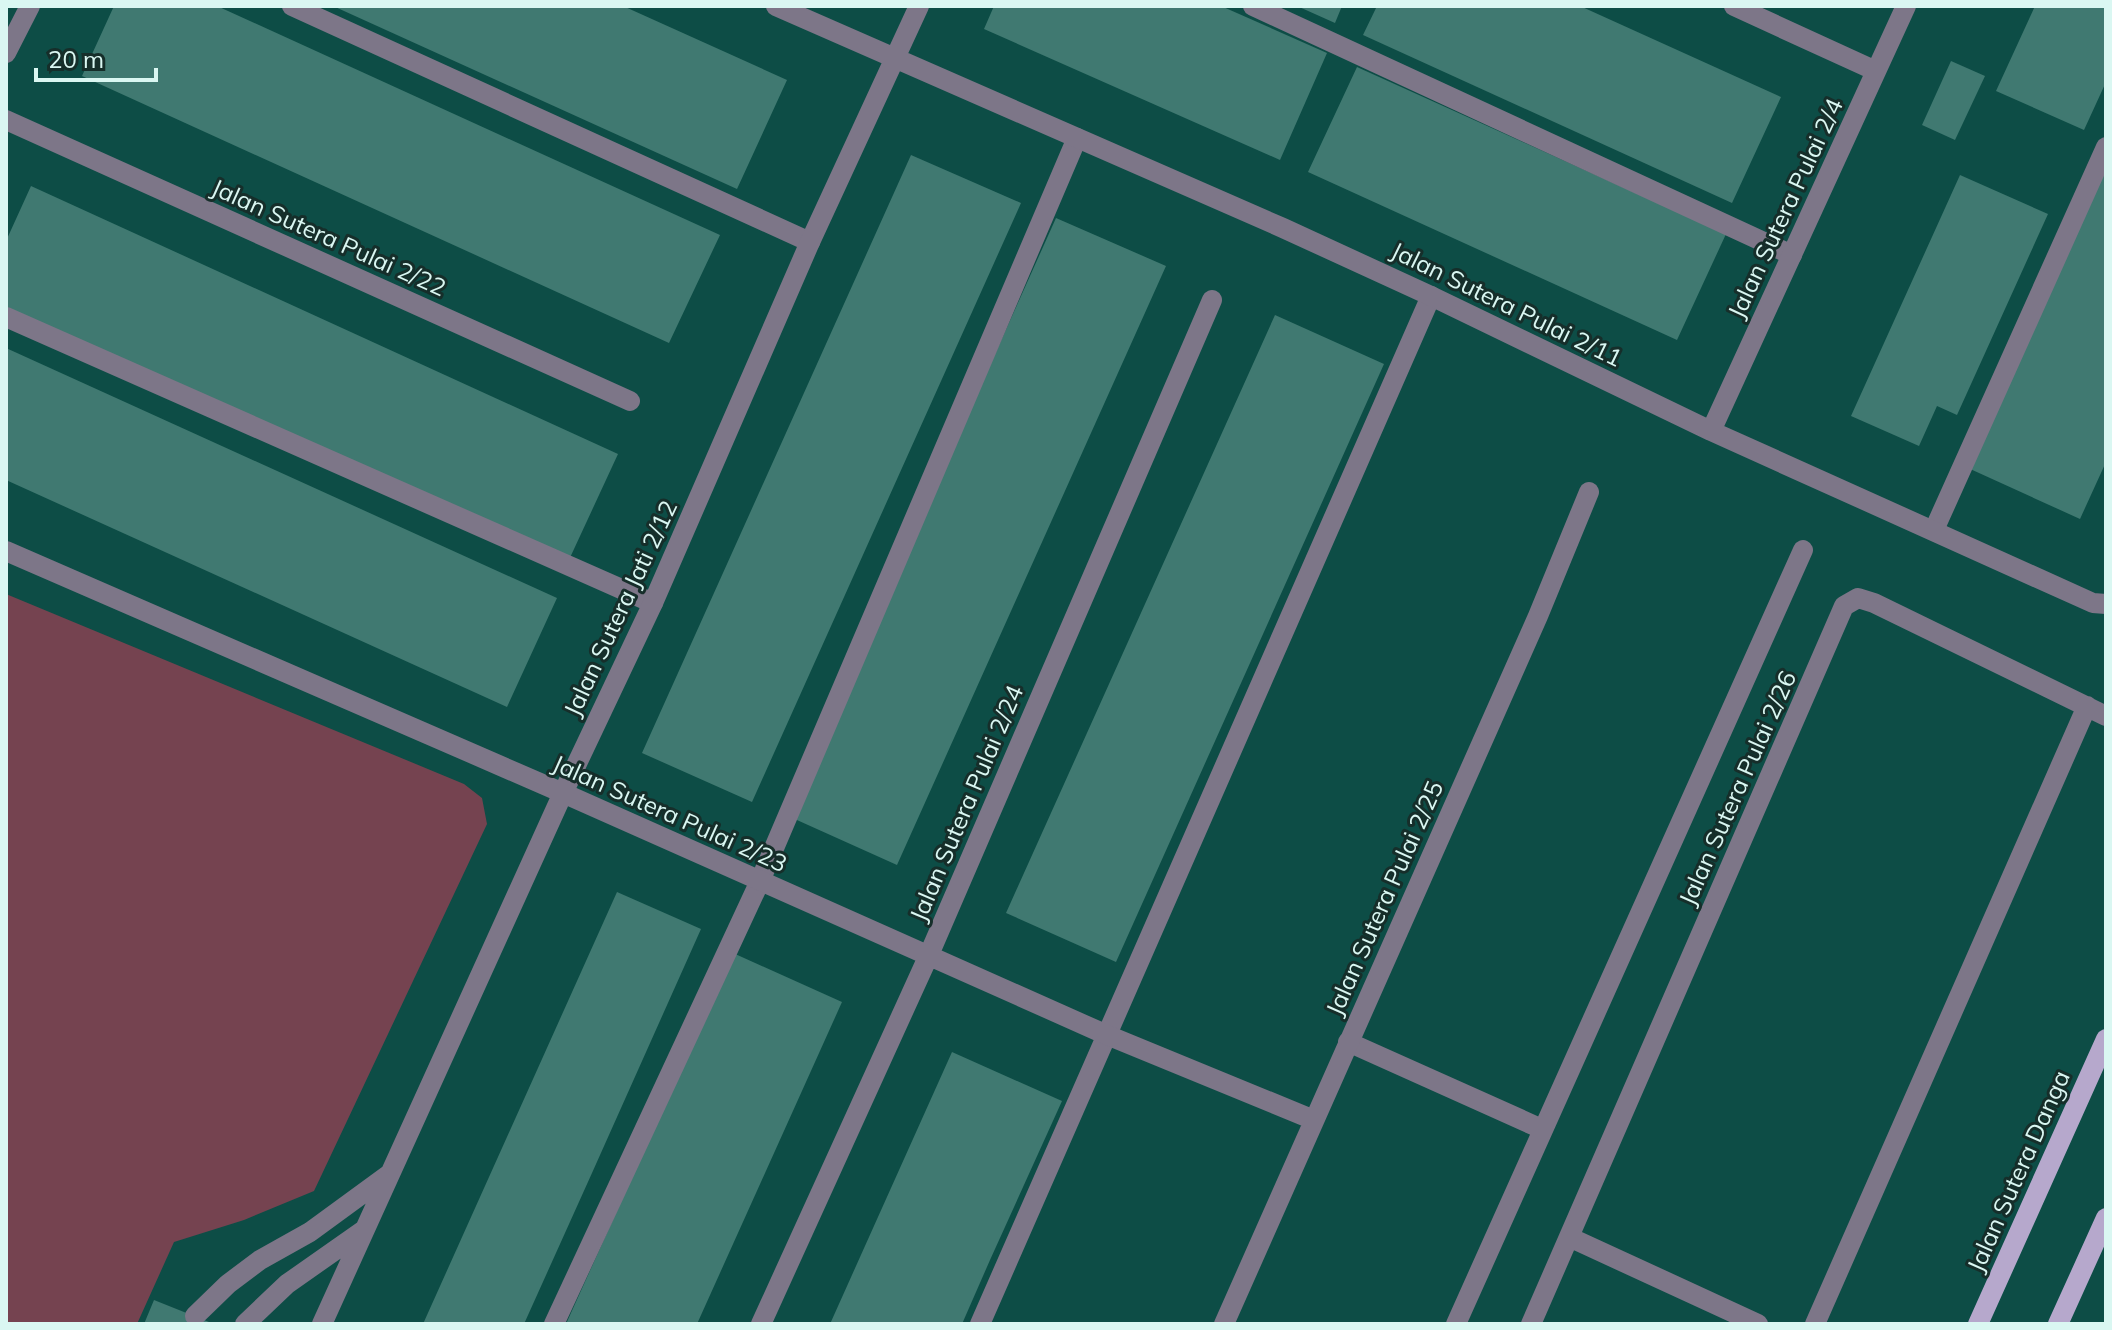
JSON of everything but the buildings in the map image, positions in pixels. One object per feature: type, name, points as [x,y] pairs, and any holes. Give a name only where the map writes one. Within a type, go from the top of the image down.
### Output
[{"type":"main road","name":"Jalan Sutera Danga","points":[[1978,1324],[2106,1039]]},
{"type":"main road","points":[[2058,1324],[2106,1218]]},
{"type":"street","points":[[6,53],[30,6]]},
{"type":"street","points":[[292,6],[810,242]]},
{"type":"street","name":"Jalan Sutera Pulai 2/11","points":[[776,6],[1431,296],[1711,431],[2100,603]]},
{"type":"street","name":"Jalan Sutera Jati 2/12","points":[[322,1324],[563,793],[653,603],[810,242],[919,6]]},
{"type":"street","points":[[1253,6],[1792,255]]},
{"type":"street","points":[[1734,6],[1876,71]]},
{"type":"street","name":"Jalan Sutera Pulai 2/4","points":[[1711,431],[1906,6]]},
{"type":"street","name":"Jalan Sutera Pulai 2/22","points":[[6,120],[630,401]]},
{"type":"street","points":[[554,1324],[760,881],[1077,138]]},
{"type":"street","points":[[1934,530],[2106,147]]},
{"type":"street","points":[[980,1324],[1431,296]]},
{"type":"street","name":"Jalan Sutera Pulai 2/24","points":[[761,1324],[928,957],[1212,300]]},
{"type":"street","points":[[6,317],[653,603]]},
{"type":"street","name":"Jalan Sutera Pulai 2/25","points":[[1224,1324],[1538,616],[1589,492]]},
{"type":"street","points":[[1456,1324],[1803,550]]},
{"type":"street","name":"Jalan Sutera Pulai 2/23","points":[[6,551],[563,793],[1107,1035],[1314,1120]]},
{"type":"street","name":"Jalan Sutera Pulai 2/26","points":[[1531,1324],[1844,606],[1858,598],[1874,603],[2106,716]]},
{"type":"street","points":[[1815,1324],[2087,706]]},
{"type":"street","points":[[1348,1042],[1542,1129]]},
{"type":"street","points":[[195,1316],[228,1284],[260,1260],[310,1232],[388,1175]]},
{"type":"street","points":[[245,1324],[287,1284],[364,1230]]},
{"type":"street","points":[[1569,1237],[1758,1324]]},
{"type":"shaded area","points":[[6,594],[464,784],[482,798],[487,824],[314,1191],[244,1220],[174,1242],[137,1324],[6,1324]]}]
